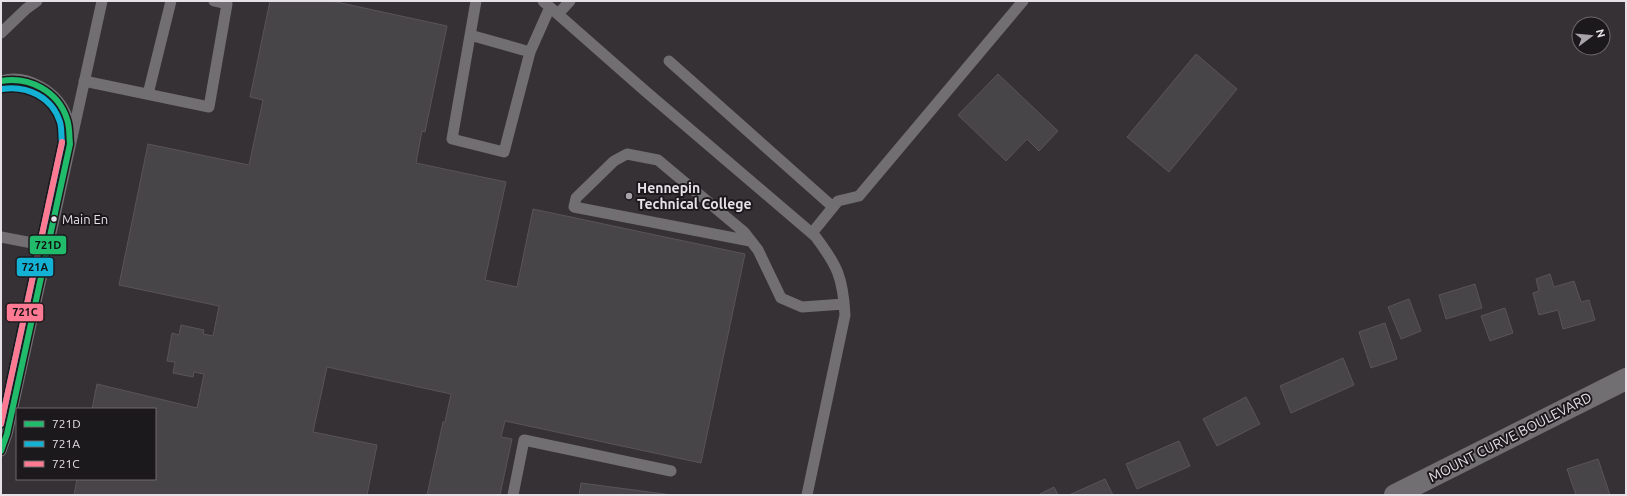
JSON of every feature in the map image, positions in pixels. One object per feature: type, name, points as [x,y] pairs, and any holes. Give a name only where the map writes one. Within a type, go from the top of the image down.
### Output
[{"type":"street","name":"MOUNT CURVE BOULEVARD","points":[[1394,495],[1626,379]]},
{"type":"lane","points":[[1,33],[26,9],[37,1]]},
{"type":"lane","points":[[1,451],[6,411],[48,246],[102,1]]},
{"type":"lane","points":[[148,94],[171,1]]},
{"type":"lane","points":[[84,81],[208,107],[227,4],[214,1]]},
{"type":"lane","points":[[476,1],[452,139],[504,152],[530,52],[550,7],[570,1]]},
{"type":"lane","points":[[812,234],[838,201],[859,196],[1023,1]]},
{"type":"lane","points":[[550,7],[812,234],[833,260],[840,275],[844,304],[841,336],[807,495]]},
{"type":"lane","points":[[470,35],[530,52]]},
{"type":"lane","points":[[669,61],[833,207]]},
{"type":"lane","points":[[1,81],[14,78],[33,83],[49,92],[60,104],[67,118],[70,144]]},
{"type":"lane","points":[[750,241],[574,207],[576,198],[614,161],[627,154],[658,160],[744,232],[758,250],[780,298],[802,307],[844,304]]},
{"type":"lane","points":[[1,237],[48,246]]},
{"type":"lane","points":[[512,495],[524,440],[671,471]]},
{"type":"building","name":"Hennepin Technical College","points":[[270,1],[332,1],[447,26],[425,132],[422,131],[416,163],[506,182],[485,280],[517,287],[533,209],[745,254],[701,463],[505,421],[501,437],[512,439],[500,495],[427,495],[443,422],[445,422],[451,394],[327,367],[313,432],[377,445],[367,495],[74,495],[77,480],[156,480],[156,408],[92,408],[97,384],[197,408],[204,374],[194,372],[193,377],[173,373],[175,362],[167,361],[172,333],[179,335],[181,325],[204,330],[203,334],[213,336],[219,306],[119,285],[148,144],[249,165],[263,100],[250,97]]},
{"type":"building","points":[[1196,54],[1237,89],[1169,172],[1127,137]]},
{"type":"building","points":[[998,74],[1058,131],[1039,151],[1027,139],[1006,161],[958,115]]},
{"type":"building","points":[[1550,274],[1554,287],[1574,281],[1581,302],[1589,300],[1595,320],[1563,329],[1558,310],[1539,315],[1533,293],[1539,291],[1536,279]]},
{"type":"building","points":[[1475,284],[1482,308],[1446,319],[1439,295]]},
{"type":"building","points":[[1409,299],[1421,331],[1401,339],[1388,307]]},
{"type":"building","points":[[1505,308],[1513,333],[1490,341],[1481,316]]},
{"type":"building","points":[[1385,323],[1397,359],[1371,368],[1359,332]]},
{"type":"building","points":[[1343,358],[1354,385],[1291,413],[1280,386]]},
{"type":"building","points":[[1246,397],[1260,424],[1217,446],[1203,419]]},
{"type":"building","points":[[1179,441],[1190,466],[1137,489],[1126,464]]},
{"type":"building","points":[[1598,459],[1610,495],[1576,495],[1567,469]]},
{"type":"building","points":[[1105,479],[1113,495],[1069,495]]},
{"type":"building","points":[[581,483],[672,495],[579,495]]},
{"type":"building","points":[[1054,487],[1058,495],[1040,494]]},
{"type":"transit line","name":"721D","points":[[1,81],[12,80],[32,83],[50,93],[63,109],[67,119],[70,144],[7,434],[1,451]]},
{"type":"transit line","name":"721A","points":[[1,424],[62,143],[60,122],[56,113],[45,100],[29,91],[11,88],[2,89]]},
{"type":"transit line","name":"721C","points":[[1,424],[62,142]]},
{"type":"place","name":"Hennepin Technical College","points":[[629,196]]},
{"type":"place","name":"Main En","points":[[54,219]]}]
